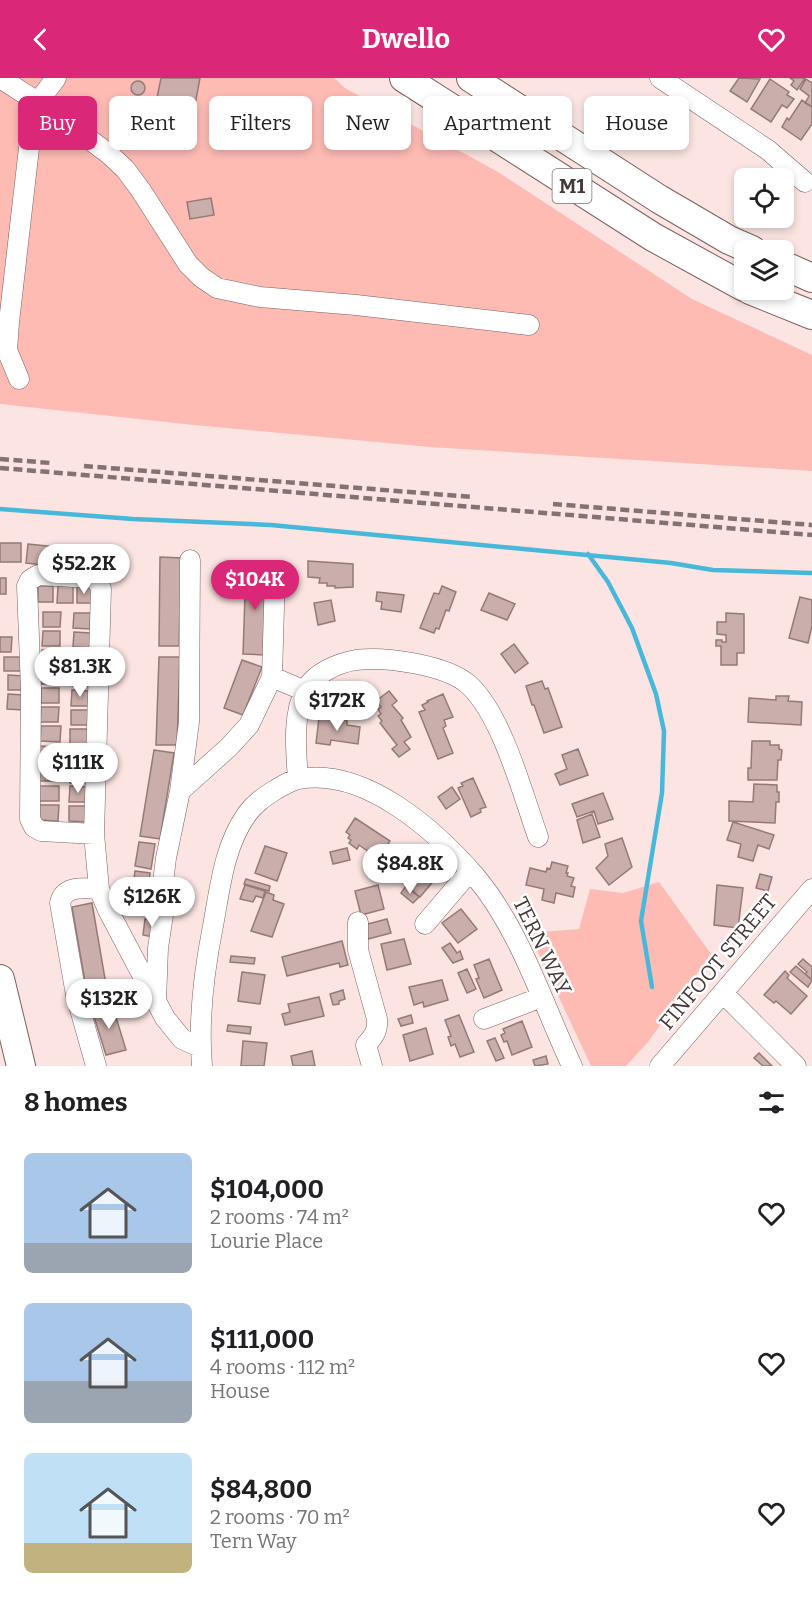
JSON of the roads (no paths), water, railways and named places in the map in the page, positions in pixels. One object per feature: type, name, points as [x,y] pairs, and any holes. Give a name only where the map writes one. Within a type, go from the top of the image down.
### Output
[{"type":"highway","name":"M1","points":[[404,78],[653,237],[734,282]]},
{"type":"highway","name":"M1","points":[[471,78],[659,199],[734,242]]},
{"type":"highway","points":[[794,270],[812,278]]},
{"type":"highway","points":[[775,300],[812,315]]},
{"type":"highway","points":[[0,979],[21,1066]]},
{"type":"street","points":[[0,78],[28,96]]},
{"type":"street","points":[[47,96],[56,78]]},
{"type":"street","points":[[660,78],[768,150],[805,182]]},
{"type":"street","points":[[97,145],[125,169],[188,264],[201,277],[218,288],[260,297],[357,305],[529,325]]},
{"type":"street","points":[[19,379],[7,350],[29,150]]},
{"type":"street","points":[[156,1002],[158,948],[163,915],[161,899],[166,858],[180,791],[189,722],[190,560]]},
{"type":"street","points":[[180,791],[221,755],[249,725],[272,677],[275,572]]},
{"type":"street","points":[[94,834],[41,831],[34,827],[30,819],[31,689],[27,586],[30,579],[38,575],[93,578],[101,589],[94,834],[99,889],[165,1018],[182,1040],[201,1057]]},
{"type":"street","points":[[298,778],[296,750],[299,710],[310,682],[322,673],[340,664],[357,660],[380,660],[448,672],[468,684],[481,698],[502,738],[538,837]]},
{"type":"street","points":[[272,677],[305,691]]},
{"type":"street","name":"TERN WAY","points":[[201,1057],[201,1011],[210,939],[222,877],[238,829],[260,799],[298,778],[335,778],[364,787],[396,805],[433,835],[470,872],[492,899],[510,928],[572,1066]]},
{"type":"street","points":[[425,924],[470,872]]},
{"type":"street","points":[[96,1066],[76,995],[60,903],[62,896],[71,890],[99,889]]},
{"type":"street","name":"FINFOOT STREET","points":[[660,1066],[812,889]]},
{"type":"street","points":[[358,922],[358,950],[378,1028],[366,1045],[372,1066]]},
{"type":"street","points":[[724,994],[796,1066]]},
{"type":"street","points":[[484,1019],[542,997]]},
{"type":"waterway","points":[[0,509],[133,519],[271,525],[671,563],[713,570],[812,573]]},
{"type":"waterway","points":[[588,554],[608,582],[632,628],[656,694],[664,731],[662,793],[641,921],[652,987]]},
{"type":"railway","points":[[0,459],[51,463]]},
{"type":"railway","points":[[84,466],[472,497]]},
{"type":"railway","points":[[0,468],[812,535]]},
{"type":"railway","points":[[553,504],[812,525]]}]
